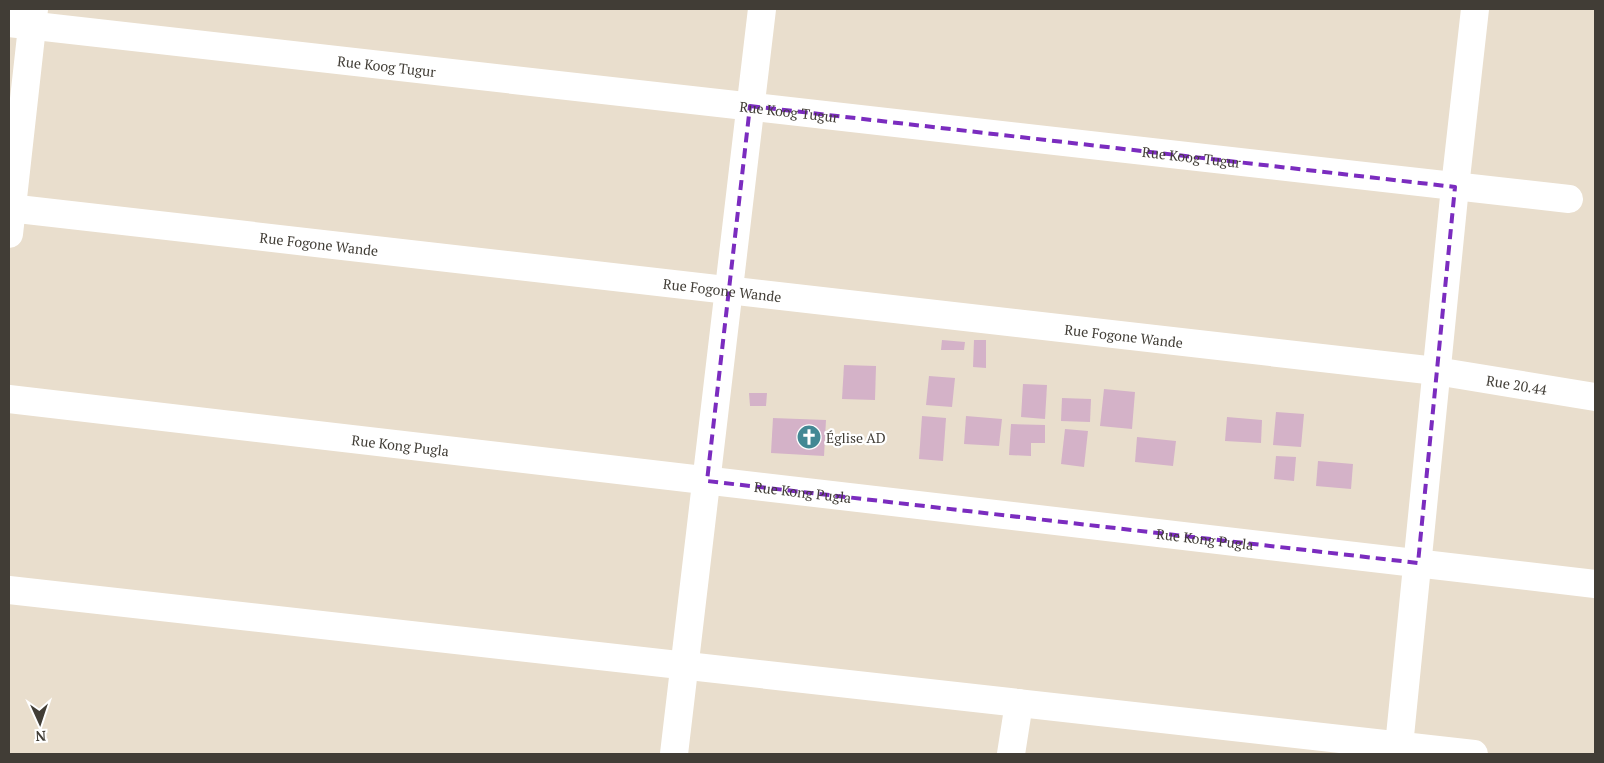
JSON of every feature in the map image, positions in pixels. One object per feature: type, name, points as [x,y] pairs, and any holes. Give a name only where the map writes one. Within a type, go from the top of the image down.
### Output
[{"type":"street","points":[[674,754],[762,9]]},
{"type":"street","points":[[1398,750],[1475,9]]},
{"type":"street","points":[[10,217],[25,19]]},
{"type":"street","name":"Rue Koog Tugur","points":[[25,19],[750,106],[1569,199]]},
{"type":"street","name":"Rue Fogone Wande","points":[[10,217],[729,291],[1436,372]]},
{"type":"street","name":"Rue 20.44","points":[[1436,372],[1595,397]]},
{"type":"street","name":"Rue Kong Pugla","points":[[9,399],[1595,584]]},
{"type":"street","points":[[9,590],[1018,703],[1398,750],[1474,754]]},
{"type":"street","points":[[1011,754],[1018,703]]},
{"type":"highlighted area","points":[[750,106],[1455,187],[1418,563],[707,481]]},
{"type":"building","points":[[942,340],[965,342],[964,350],[941,350]]},
{"type":"building","points":[[974,340],[986,340],[986,368],[973,367]]},
{"type":"building","points":[[844,365],[876,366],[875,400],[842,399]]},
{"type":"building","points":[[929,376],[955,378],[952,407],[926,405]]},
{"type":"building","points":[[1023,384],[1047,385],[1045,419],[1021,417]]},
{"type":"building","points":[[1104,389],[1135,392],[1132,429],[1100,426]]},
{"type":"building","points":[[749,393],[767,393],[766,406],[750,406]]},
{"type":"building","points":[[1062,398],[1091,399],[1090,422],[1061,421]]},
{"type":"building","points":[[1276,412],[1304,414],[1301,447],[1273,445]]},
{"type":"building","points":[[922,416],[946,418],[943,461],[919,459]]},
{"type":"building","points":[[966,416],[1002,419],[999,446],[964,444]]},
{"type":"building","points":[[1227,417],[1262,420],[1261,443],[1225,441]]},
{"type":"building","points":[[773,418],[826,420],[824,456],[771,453]]},
{"type":"building","points":[[1011,424],[1045,425],[1045,443],[1031,443],[1031,456],[1009,455]]},
{"type":"building","points":[[1065,429],[1088,431],[1084,467],[1061,464]]},
{"type":"building","points":[[1137,437],[1176,441],[1173,466],[1135,462]]},
{"type":"building","points":[[1276,456],[1296,457],[1294,481],[1274,479]]},
{"type":"building","points":[[1318,461],[1353,464],[1351,489],[1316,486]]},
{"type":"place","name":"Église AD","points":[[809,437]]}]
